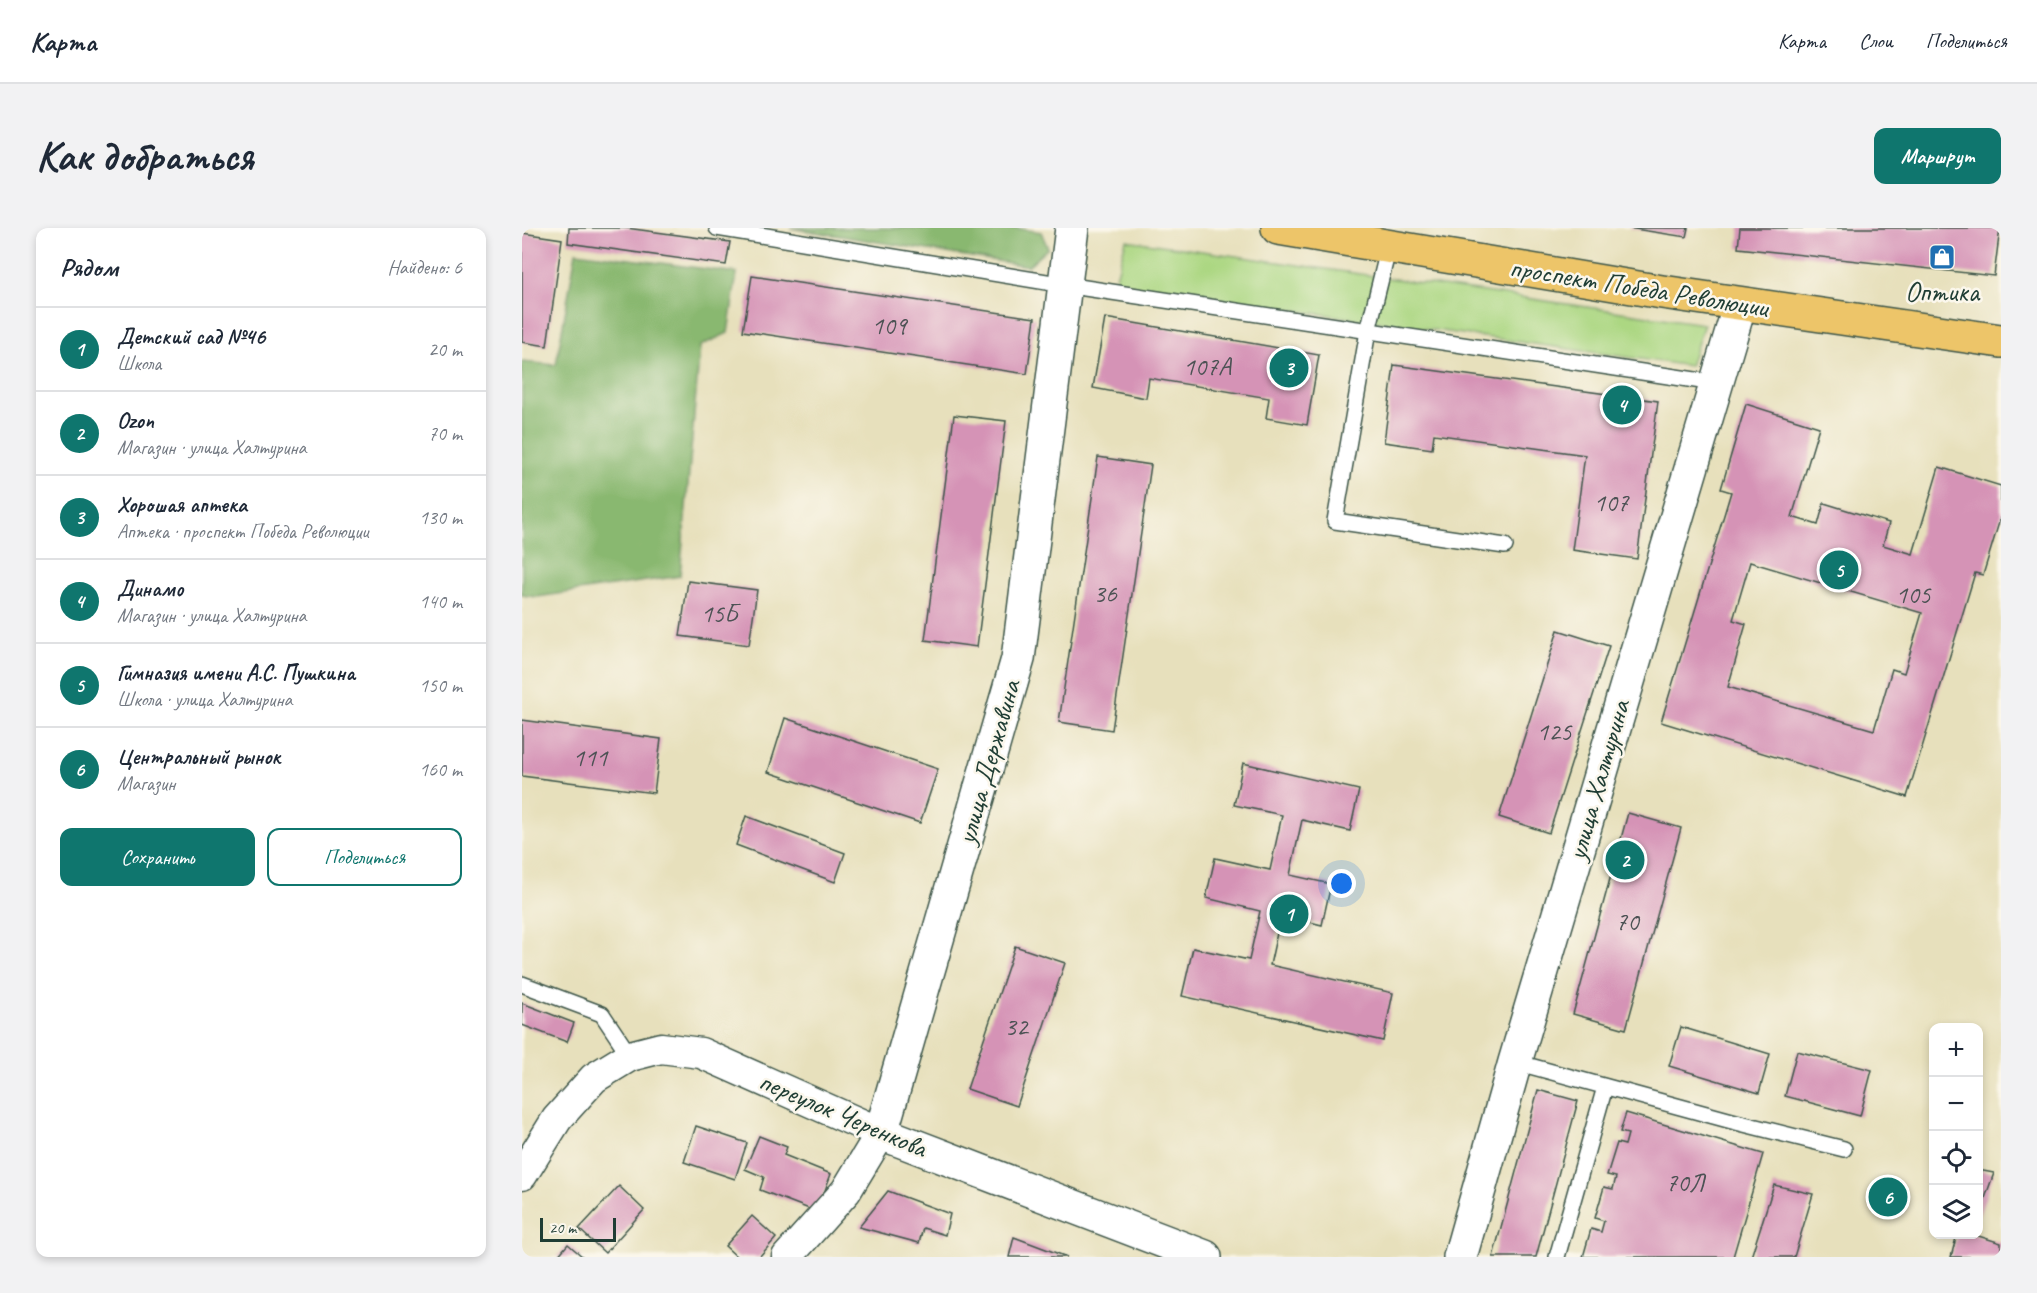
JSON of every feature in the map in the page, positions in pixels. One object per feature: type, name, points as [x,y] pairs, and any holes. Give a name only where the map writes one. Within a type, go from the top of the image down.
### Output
[{"type":"main road","name":"проспект Победа Революции","points":[[1278,228],[1391,237],[1740,304],[2001,341]]},
{"type":"street","name":"улица Державина","points":[[787,1257],[846,1191],[881,1133],[1018,659],[1072,228]]},
{"type":"street","name":"улица Халтурина","points":[[1460,1257],[1515,1062],[1740,304]]},
{"type":"street","name":"переулок Черенкова","points":[[522,1175],[557,1119],[594,1078],[630,1056],[661,1048],[701,1053],[881,1133],[1205,1257]]},
{"type":"lane","points":[[717,228],[1065,285],[1715,383]]},
{"type":"lane","points":[[1391,237],[1368,331],[1335,520],[1505,546]]},
{"type":"lane","points":[[522,984],[602,1014],[630,1056]]},
{"type":"lane","points":[[1515,1062],[1844,1149]]},
{"type":"lane","points":[[1557,1257],[1605,1087]]},
{"type":"green space","points":[[790,228],[1014,228],[1041,232],[1048,248],[1028,266]]},
{"type":"green space","points":[[1126,240],[1704,324],[1690,366],[1114,285]]},
{"type":"green space","points":[[576,252],[737,273],[728,333],[700,346],[680,576],[537,597],[522,595],[522,362],[556,365]]},
{"type":"building","points":[[569,228],[626,228],[730,242],[726,265],[568,243]]},
{"type":"building","points":[[1628,228],[1688,228],[1686,237]]},
{"type":"building","points":[[1740,228],[2000,228],[1994,276],[1738,248]]},
{"type":"building","points":[[522,233],[562,239],[547,346],[522,342]]},
{"type":"building","points":[[752,276],[1035,318],[1027,374],[743,331]]},
{"type":"building","points":[[1105,318],[1319,355],[1307,425],[1266,418],[1269,398],[1149,378],[1146,398],[1093,388]]},
{"type":"building","points":[[1394,365],[1658,401],[1637,559],[1572,550],[1585,455],[1434,434],[1432,449],[1384,442]]},
{"type":"building","points":[[1746,404],[1819,427],[1792,517],[1818,525],[1824,503],[1889,523],[1883,545],[1913,554],[1939,467],[2001,486],[2001,516],[1983,575],[1975,573],[1907,797],[1661,722],[1731,492],[1721,489]],"holes":[[[1750,562],[1922,613],[1904,673],[1892,669],[1874,730],[1728,687],[1746,624],[1733,620]]]},
{"type":"building","points":[[954,415],[1006,421],[977,647],[925,640]]},
{"type":"building","points":[[1098,457],[1151,465],[1112,730],[1059,722]]},
{"type":"building","points":[[688,581],[757,590],[749,645],[680,636]]},
{"type":"building","points":[[1558,630],[1609,646],[1549,833],[1499,817]]},
{"type":"building","points":[[785,718],[938,769],[920,823],[768,772]]},
{"type":"building","points":[[522,720],[661,739],[654,793],[522,776]]},
{"type":"building","points":[[1243,763],[1359,790],[1350,831],[1302,820],[1290,875],[1331,884],[1322,925],[1281,915],[1270,965],[1393,993],[1383,1041],[1182,996],[1193,948],[1249,960],[1260,911],[1206,898],[1215,858],[1270,870],[1282,815],[1234,805]]},
{"type":"building","points":[[1628,813],[1681,828],[1626,1029],[1573,1014]]},
{"type":"building","points":[[746,816],[845,853],[835,882],[736,845]]},
{"type":"building","points":[[1015,946],[1065,963],[1017,1106],[967,1089]]},
{"type":"building","points":[[522,1003],[574,1023],[567,1042],[522,1025]]},
{"type":"building","points":[[1681,1027],[1770,1054],[1759,1093],[1669,1066]]},
{"type":"building","points":[[1797,1051],[1872,1070],[1860,1116],[1785,1096]]},
{"type":"building","points":[[1538,1090],[1578,1101],[1536,1257],[1493,1257]]},
{"type":"building","points":[[1626,1113],[1763,1154],[1733,1257],[1583,1257],[1591,1229],[1601,1232],[1604,1221],[1595,1218],[1604,1187],[1613,1189],[1616,1177],[1607,1175],[1617,1143],[1625,1145],[1628,1134],[1620,1132]]},
{"type":"building","points":[[696,1126],[747,1143],[735,1179],[684,1162]]},
{"type":"building","points":[[759,1136],[787,1147],[784,1155],[831,1174],[817,1212],[760,1190],[764,1177],[745,1169]]},
{"type":"building","points":[[1983,1171],[1994,1173],[1983,1204]]},
{"type":"building","points":[[1774,1185],[1813,1194],[1794,1257],[1751,1257]]},
{"type":"building","points":[[619,1186],[644,1210],[605,1253],[579,1229]]},
{"type":"building","points":[[888,1191],[950,1214],[945,1235],[923,1228],[919,1243],[859,1227]]},
{"type":"building","points":[[752,1216],[776,1238],[759,1257],[737,1257],[725,1246]]},
{"type":"building","points":[[1014,1237],[1067,1257],[1009,1257]]},
{"type":"building","points":[[1983,1237],[2001,1243],[2001,1257],[1951,1257],[1956,1239]]},
{"type":"building","points":[[568,1244],[583,1257],[557,1257]]},
{"type":"place","name":"Оптика","points":[[1942,257]]},
{"type":"place","name":"Хорошая аптека","points":[[1289,368]]},
{"type":"place","name":"Динамо","points":[[1622,405]]},
{"type":"place","name":"Гимназия имени А.С. Пушкина","points":[[1839,570]]},
{"type":"place","name":"Ozon","points":[[1625,860]]},
{"type":"place","name":"Детский сад №46","points":[[1289,914]]},
{"type":"place","name":"Центральный рынок","points":[[1888,1197]]}]
